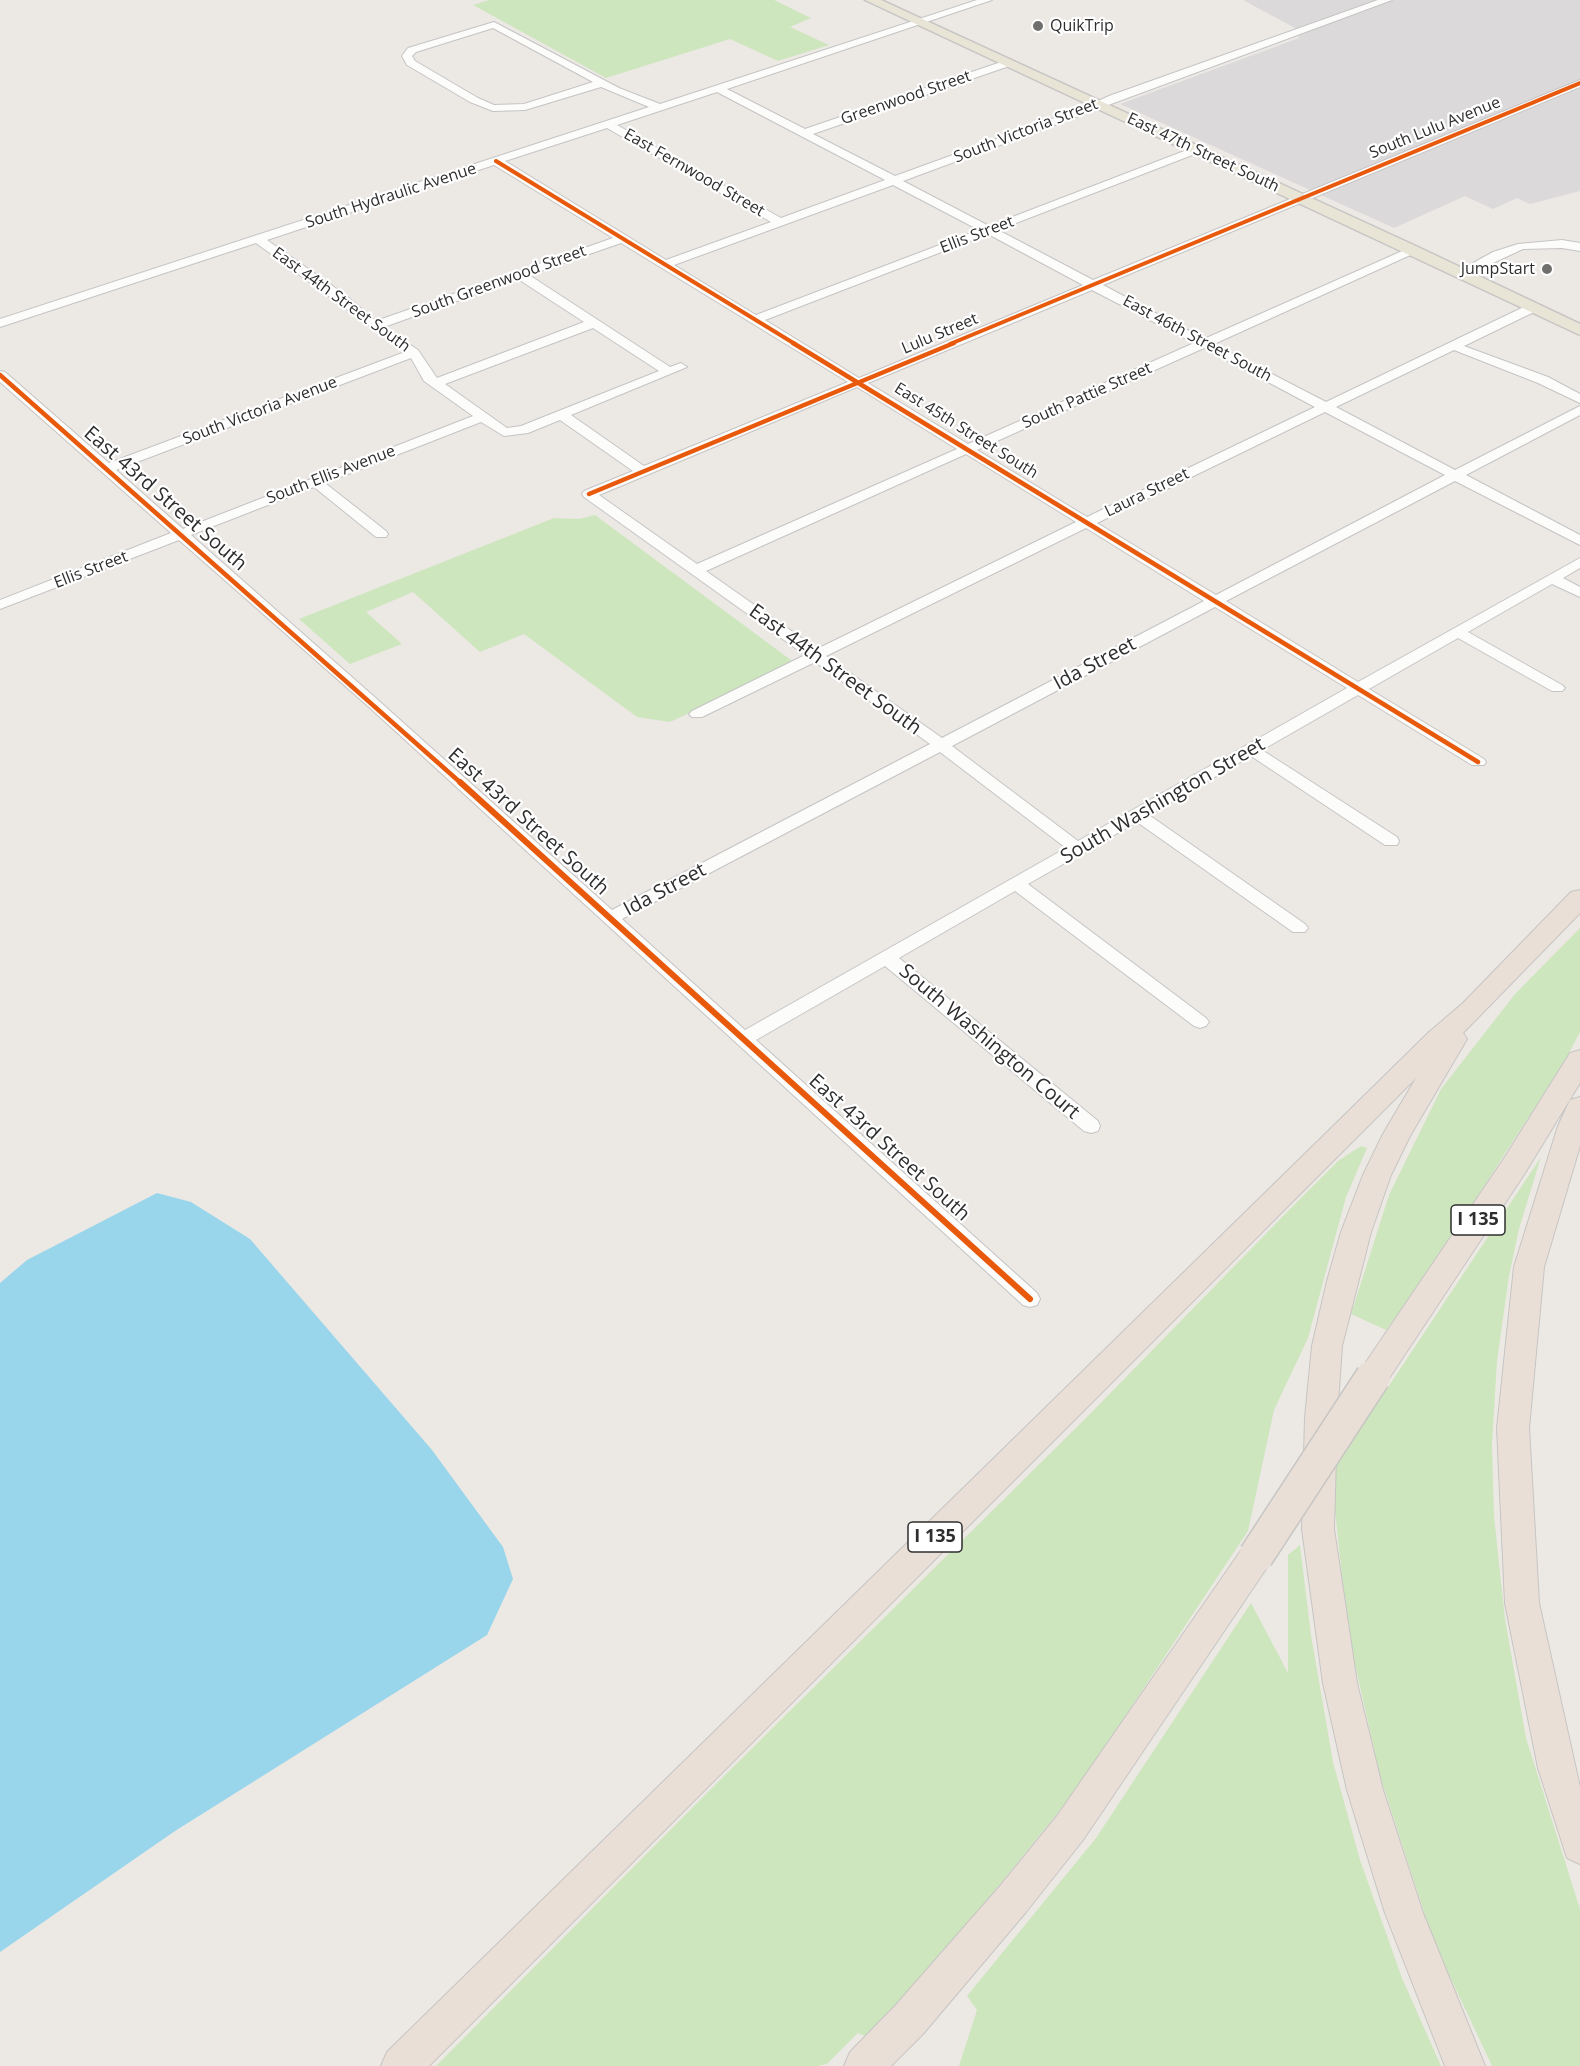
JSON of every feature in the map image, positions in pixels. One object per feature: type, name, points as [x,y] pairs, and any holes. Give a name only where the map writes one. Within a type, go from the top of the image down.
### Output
[{"type":"highway","name":"I 135","points":[[401,2066],[1379,1098],[1438,1040],[1472,1011],[1580,898]]},
{"type":"highway","points":[[1465,2066],[1404,1913],[1365,1790],[1340,1683],[1318,1529],[1321,1418],[1327,1346],[1356,1232],[1377,1175],[1397,1134],[1444,1052],[1472,1011]]},
{"type":"highway","name":"I 135","points":[[864,2066],[909,2020],[1013,1899],[1070,1828],[1256,1556],[1515,1165],[1580,1060]]},
{"type":"highway","points":[[1580,1107],[1572,1126],[1529,1267],[1513,1428],[1522,1603],[1556,1768],[1580,1846]]},
{"type":"main road","name":"East 47th Street South","points":[[871,0],[1413,250],[1580,330]]},
{"type":"main road","name":"East 47th Street South","points":[[1534,307],[1580,322]]},
{"type":"street","name":"South Hydraulic Avenue","points":[[0,323],[987,0]]},
{"type":"street","name":"South Victoria Street","points":[[666,264],[1387,0]]},
{"type":"street","name":"East Fernwood Street","points":[[602,83],[525,107],[503,110],[490,108],[411,63],[407,56],[412,50],[494,25],[602,83],[659,107]]},
{"type":"street","name":"Greenwood Street","points":[[804,133],[1008,63]]},
{"type":"street","name":"South Lulu Avenue","points":[[1301,198],[1564,94],[1580,83]]},
{"type":"street","name":"East 46th Street South","points":[[718,88],[1580,541]]},
{"type":"street","name":"East Fernwood Street","points":[[608,124],[780,222]]},
{"type":"street","name":"Ellis Street","points":[[757,319],[1196,150]]},
{"type":"street","name":"East 45th Street South","points":[[496,160],[1359,689]]},
{"type":"street","name":"Lulu Street","points":[[589,494],[1301,198]]},
{"type":"street","name":"South Greenwood Street","points":[[375,326],[623,238]]},
{"type":"street","name":"East 44th Street South","points":[[258,239],[340,297],[414,354],[422,369],[435,383],[504,432],[524,430],[561,415]]},
{"type":"street","points":[[1461,273],[1497,255],[1522,246],[1562,244],[1580,247]]},
{"type":"street","name":"South Pattie Street","points":[[696,570],[1413,250]]},
{"type":"street","points":[[520,275],[594,323],[675,370],[561,415]]},
{"type":"street","name":"Laura Street","points":[[697,714],[817,656],[827,648],[1534,307]]},
{"type":"street","points":[[435,383],[594,323]]},
{"type":"street","points":[[1454,345],[1491,362],[1543,380],[1580,399]]},
{"type":"street","name":"South Victoria Avenue","points":[[106,469],[414,354]]},
{"type":"street","name":"East 43rd Street South","points":[[0,375],[374,704],[745,1038],[1030,1299]]},
{"type":"street","name":"Ida Street","points":[[610,918],[1580,410]]},
{"type":"street","points":[[561,415],[644,472]]},
{"type":"street","name":"South Ellis Avenue","points":[[182,536],[198,527],[481,417]]},
{"type":"street","points":[[315,481],[381,534]]},
{"type":"street","name":"East 44th Street South","points":[[589,494],[941,746],[1078,849]]},
{"type":"street","name":"Ellis Street","points":[[0,605],[182,536]]},
{"type":"street","name":"South Washington Street","points":[[745,1038],[1580,562]]},
{"type":"street","points":[[1552,578],[1580,593]]},
{"type":"street","points":[[1458,632],[1557,688]]},
{"type":"street","points":[[1359,689],[1478,762]]},
{"type":"street","points":[[1252,750],[1391,841]]},
{"type":"street","points":[[1138,815],[1299,928]]},
{"type":"street","points":[[1017,884],[1200,1022]]},
{"type":"street","name":"South Washington Court","points":[[888,958],[1091,1126]]},
{"type":"shaded area","points":[[1243,0],[1580,0],[1580,191],[1530,204],[1517,198],[1493,209],[1465,196],[1394,228],[1120,104],[1299,38],[1295,28]]},
{"type":"green space","points":[[489,0],[774,0],[811,18],[790,27],[829,45],[778,61],[730,39],[606,78],[473,5]]},
{"type":"green space","points":[[595,515],[795,663],[670,722],[637,717],[524,634],[480,652],[413,592],[366,612],[402,644],[350,664],[299,619],[554,518],[579,519]]},
{"type":"green space","points":[[1580,928],[1580,1032],[1566,1059],[1432,1267],[1386,1330],[1351,1314],[1389,1195],[1441,1089],[1515,994]]},
{"type":"green space","points":[[1361,1146],[1367,1148],[1346,1197],[1308,1338],[1274,1410],[1248,1531],[1077,1789],[983,1905],[867,2037],[858,2033],[827,2064],[818,2066],[436,2066],[711,1789],[1090,1414],[1338,1161]]},
{"type":"green space","points":[[1541,1157],[1519,1229],[1509,1276],[1497,1361],[1492,1444],[1494,1516],[1505,1619],[1526,1738],[1580,1909],[1580,2066],[1492,2066],[1434,1943],[1380,1776],[1348,1633],[1331,1473]]},
{"type":"green space","points":[[1300,1545],[1311,1635],[1333,1762],[1360,1860],[1402,1978],[1441,2066],[959,2066],[977,2010],[967,1996],[1096,1838],[1251,1603],[1288,1673],[1288,1555]]},
{"type":"water","points":[[157,1193],[191,1202],[250,1239],[432,1450],[503,1547],[513,1579],[487,1635],[175,1831],[0,1952],[0,1283],[27,1260]]},
{"type":"cycle path","points":[[589,494],[1580,83]]},
{"type":"cycle path","points":[[496,161],[1478,762]]},
{"type":"cycle path","points":[[0,375],[374,704],[1030,1299]]},
{"type":"place","name":"QuikTrip","points":[[1038,26]]},
{"type":"place","name":"JumpStart","points":[[1547,269]]}]
